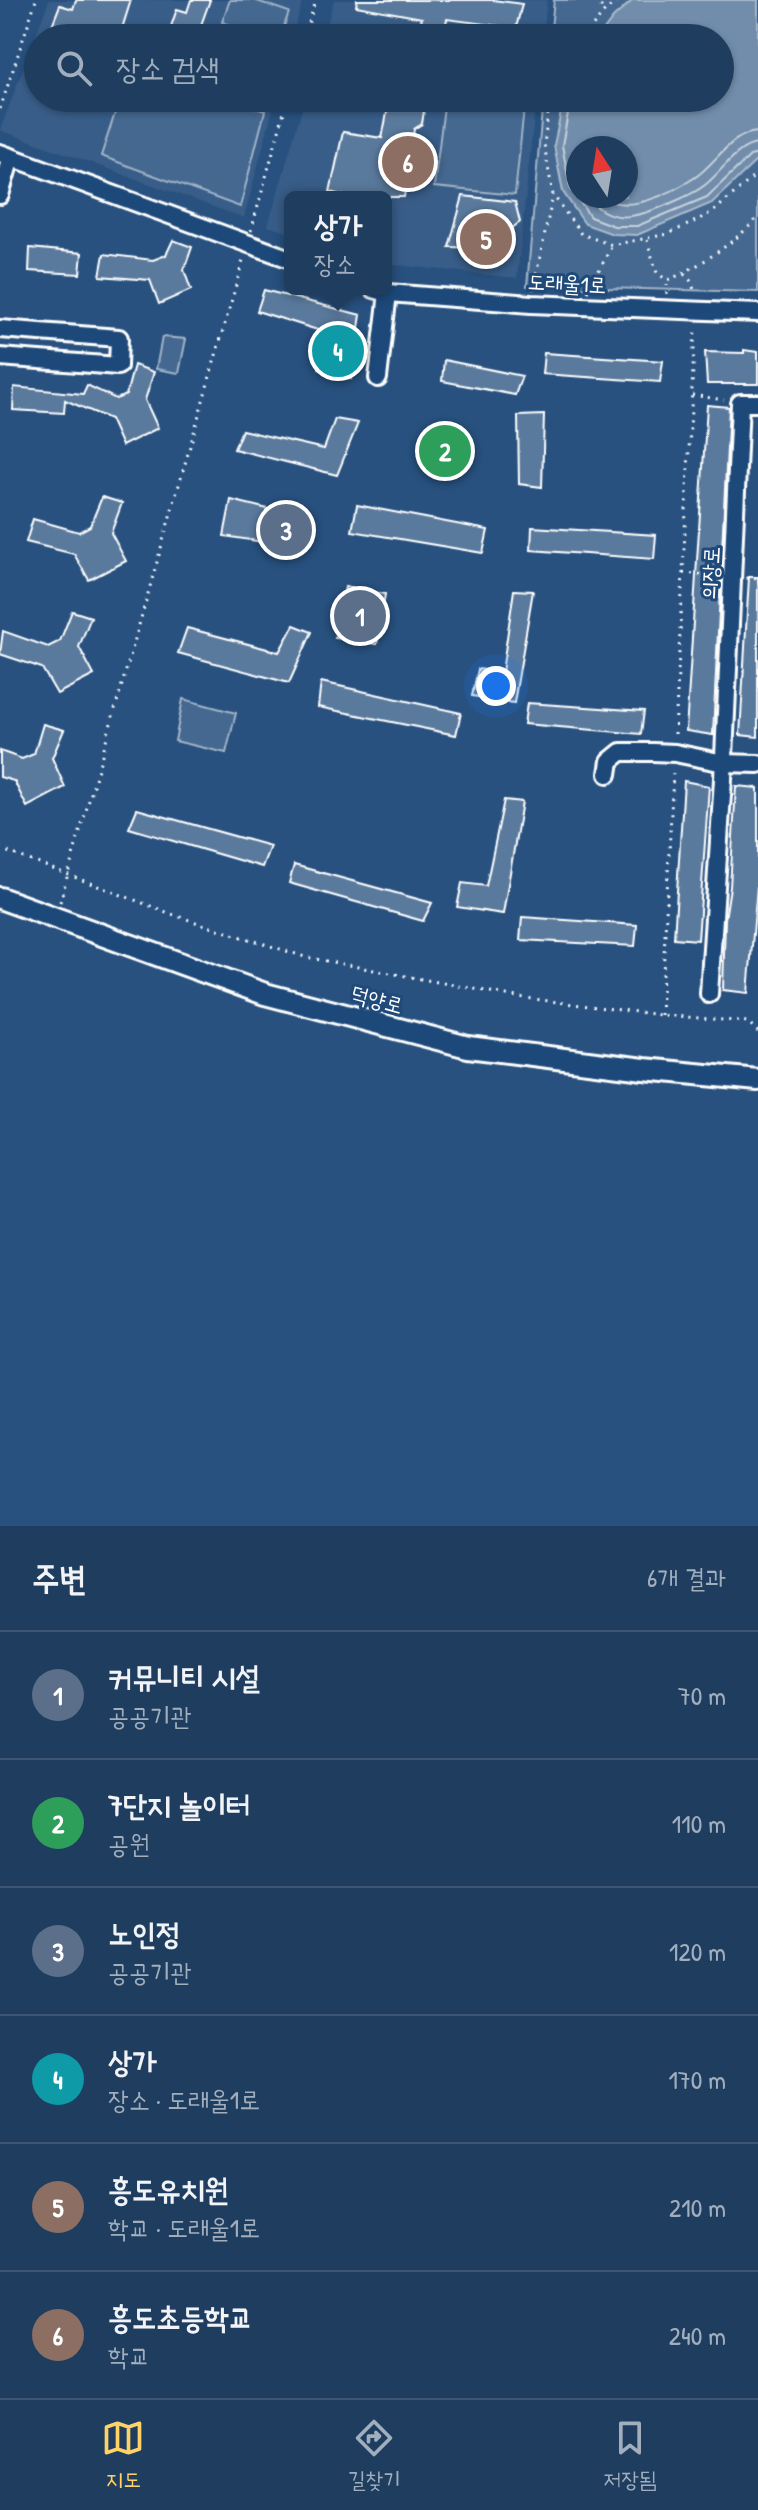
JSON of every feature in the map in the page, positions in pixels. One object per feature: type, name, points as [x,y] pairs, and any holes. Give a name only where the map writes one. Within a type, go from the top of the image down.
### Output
[{"type":"main road","name":"덕양로","points":[[0,898],[265,994],[468,1047],[758,1080]]},
{"type":"street","points":[[0,195],[5,155],[284,257]]},
{"type":"street","name":"도래울1로","points":[[392,292],[531,304],[758,313]]},
{"type":"street","points":[[378,378],[381,295]]},
{"type":"street","points":[[0,329],[119,338],[118,366],[0,357]]},
{"type":"street","points":[[740,403],[758,403]]},
{"type":"street","name":"의장로","points":[[709,994],[724,763],[740,403]]},
{"type":"street","points":[[608,774],[610,761],[621,752],[675,753],[724,763],[758,764]]},
{"type":"path","points":[[28,24],[36,0]]},
{"type":"path","points":[[309,24],[315,0]]},
{"type":"path","points":[[595,0],[605,11]]},
{"type":"path","points":[[594,24],[619,0]]},
{"type":"path","points":[[0,109],[24,36]]},
{"type":"path","points":[[251,231],[284,112]]},
{"type":"path","points":[[533,291],[553,195],[544,144],[548,112]]},
{"type":"path","points":[[553,195],[581,234],[612,245],[668,234],[714,211],[758,173]]},
{"type":"path","points":[[667,280],[684,274],[749,229],[758,217]]},
{"type":"path","points":[[647,240],[657,273],[667,280]]},
{"type":"path","points":[[588,293],[612,245]]},
{"type":"path","points":[[60,902],[244,257]]},
{"type":"path","points":[[684,274],[696,295]]},
{"type":"path","points":[[667,280],[667,294]]},
{"type":"path","points":[[675,734],[695,328]]},
{"type":"path","points":[[692,395],[740,403]]},
{"type":"path","points":[[683,573],[719,576]]},
{"type":"path","points":[[743,578],[758,579]]},
{"type":"path","points":[[661,1015],[673,773]]},
{"type":"path","points":[[0,849],[177,916],[305,957],[517,997],[661,1015],[748,1022],[758,1032]]},
{"type":"shaded area","points":[[49,0],[303,0],[296,24],[40,24]]},
{"type":"shaded area","points":[[230,0],[254,0],[289,12],[285,24],[222,22]]},
{"type":"shaded area","points":[[334,0],[547,0],[544,24],[327,24]]},
{"type":"shaded area","points":[[554,0],[758,0],[758,292],[527,286],[542,112],[734,112],[734,24],[551,24]]},
{"type":"shaded area","points":[[24,66],[24,112],[272,112],[244,218],[0,130]]},
{"type":"shaded area","points":[[115,112],[265,112],[240,207],[101,156]]},
{"type":"shaded area","points":[[301,112],[535,112],[517,278],[392,265],[392,191],[284,191],[284,231],[268,226]]},
{"type":"shaded area","points":[[443,112],[524,112],[515,195],[434,187]]},
{"type":"shaded area","points":[[162,337],[186,339],[179,373],[156,369]]},
{"type":"shaded area","points":[[183,699],[236,713],[226,753],[175,741]]},
{"type":"water","points":[[633,0],[758,0],[758,159],[712,203],[637,235],[613,234],[585,224],[574,208],[638,208],[638,136],[566,136],[566,196],[554,145],[561,112],[734,112],[734,24],[608,24]]},
{"type":"building","points":[[76,0],[131,0],[123,24],[53,24],[60,5],[73,9]]},
{"type":"building","points":[[191,0],[210,0],[201,24],[172,24],[177,9],[187,12]]},
{"type":"building","points":[[357,0],[493,0],[522,4],[517,24],[447,19],[446,24],[420,24],[422,18],[356,6]]},
{"type":"building","points":[[387,112],[424,112],[422,124],[414,129],[404,197],[392,197],[392,191],[330,191],[343,132],[382,138]]},
{"type":"building","points":[[463,196],[515,202],[520,222],[486,248],[449,247]]},
{"type":"building","points":[[173,240],[192,247],[184,270],[191,290],[159,304],[150,280],[100,276],[104,254],[153,260],[166,255]]},
{"type":"building","points":[[30,248],[82,253],[80,274],[29,271]]},
{"type":"building","points":[[264,290],[361,315],[351,379],[319,369],[324,332],[257,311]]},
{"type":"building","points":[[744,350],[758,352],[758,384],[707,384],[705,352],[744,353]]},
{"type":"building","points":[[544,353],[663,361],[660,382],[542,374]]},
{"type":"building","points":[[444,360],[522,376],[515,395],[442,381]]},
{"type":"building","points":[[134,365],[154,372],[145,400],[158,428],[122,446],[110,419],[65,400],[64,413],[13,410],[14,387],[83,394],[87,385],[116,399],[126,395]]},
{"type":"building","points":[[707,405],[729,407],[713,735],[686,731]]},
{"type":"building","points":[[544,415],[542,487],[519,484],[518,416]]},
{"type":"building","points":[[335,419],[358,423],[337,475],[234,449],[242,430],[324,449]]},
{"type":"building","points":[[102,497],[122,503],[111,533],[126,561],[89,580],[74,554],[26,542],[33,519],[79,532],[90,526]]},
{"type":"building","points":[[231,500],[268,509],[267,512],[304,518],[296,547],[224,536]]},
{"type":"building","points":[[357,505],[488,530],[483,553],[352,531]]},
{"type":"building","points":[[532,527],[656,535],[654,559],[531,550]]},
{"type":"building","points":[[749,577],[758,577],[758,737],[740,735]]},
{"type":"building","points":[[345,587],[385,594],[377,644],[335,638]]},
{"type":"building","points":[[514,590],[533,591],[514,703],[472,696],[478,669],[502,672]]},
{"type":"building","points":[[72,611],[91,617],[79,647],[94,675],[57,694],[42,668],[0,654],[3,631],[48,647],[60,641]]},
{"type":"building","points":[[294,625],[312,632],[289,683],[178,653],[187,628],[279,652]]},
{"type":"building","points":[[321,682],[461,713],[456,735],[318,707]]},
{"type":"building","points":[[527,703],[644,711],[641,734],[524,724]]},
{"type":"building","points":[[43,724],[64,730],[52,758],[65,787],[27,807],[14,781],[0,777],[0,751],[22,759],[34,754]]},
{"type":"building","points":[[684,781],[709,786],[698,940],[674,938]]},
{"type":"building","points":[[736,786],[758,788],[758,874],[748,993],[723,990],[725,919]]},
{"type":"building","points":[[504,800],[522,802],[503,914],[457,907],[462,883],[486,886]]},
{"type":"building","points":[[137,809],[270,846],[262,867],[129,828]]},
{"type":"building","points":[[294,865],[432,903],[423,921],[289,883]]},
{"type":"building","points":[[522,917],[637,925],[635,946],[520,940]]},
{"type":"place","name":"흥도초등학교","points":[[408,162]]},
{"type":"place","name":"흥도유치원","points":[[486,239]]},
{"type":"place","name":"상가","points":[[338,351]]},
{"type":"place","name":"7단지 놀이터","points":[[445,451]]},
{"type":"place","name":"노인정","points":[[286,530]]},
{"type":"place","name":"커뮤니티 시설","points":[[360,616]]}]
